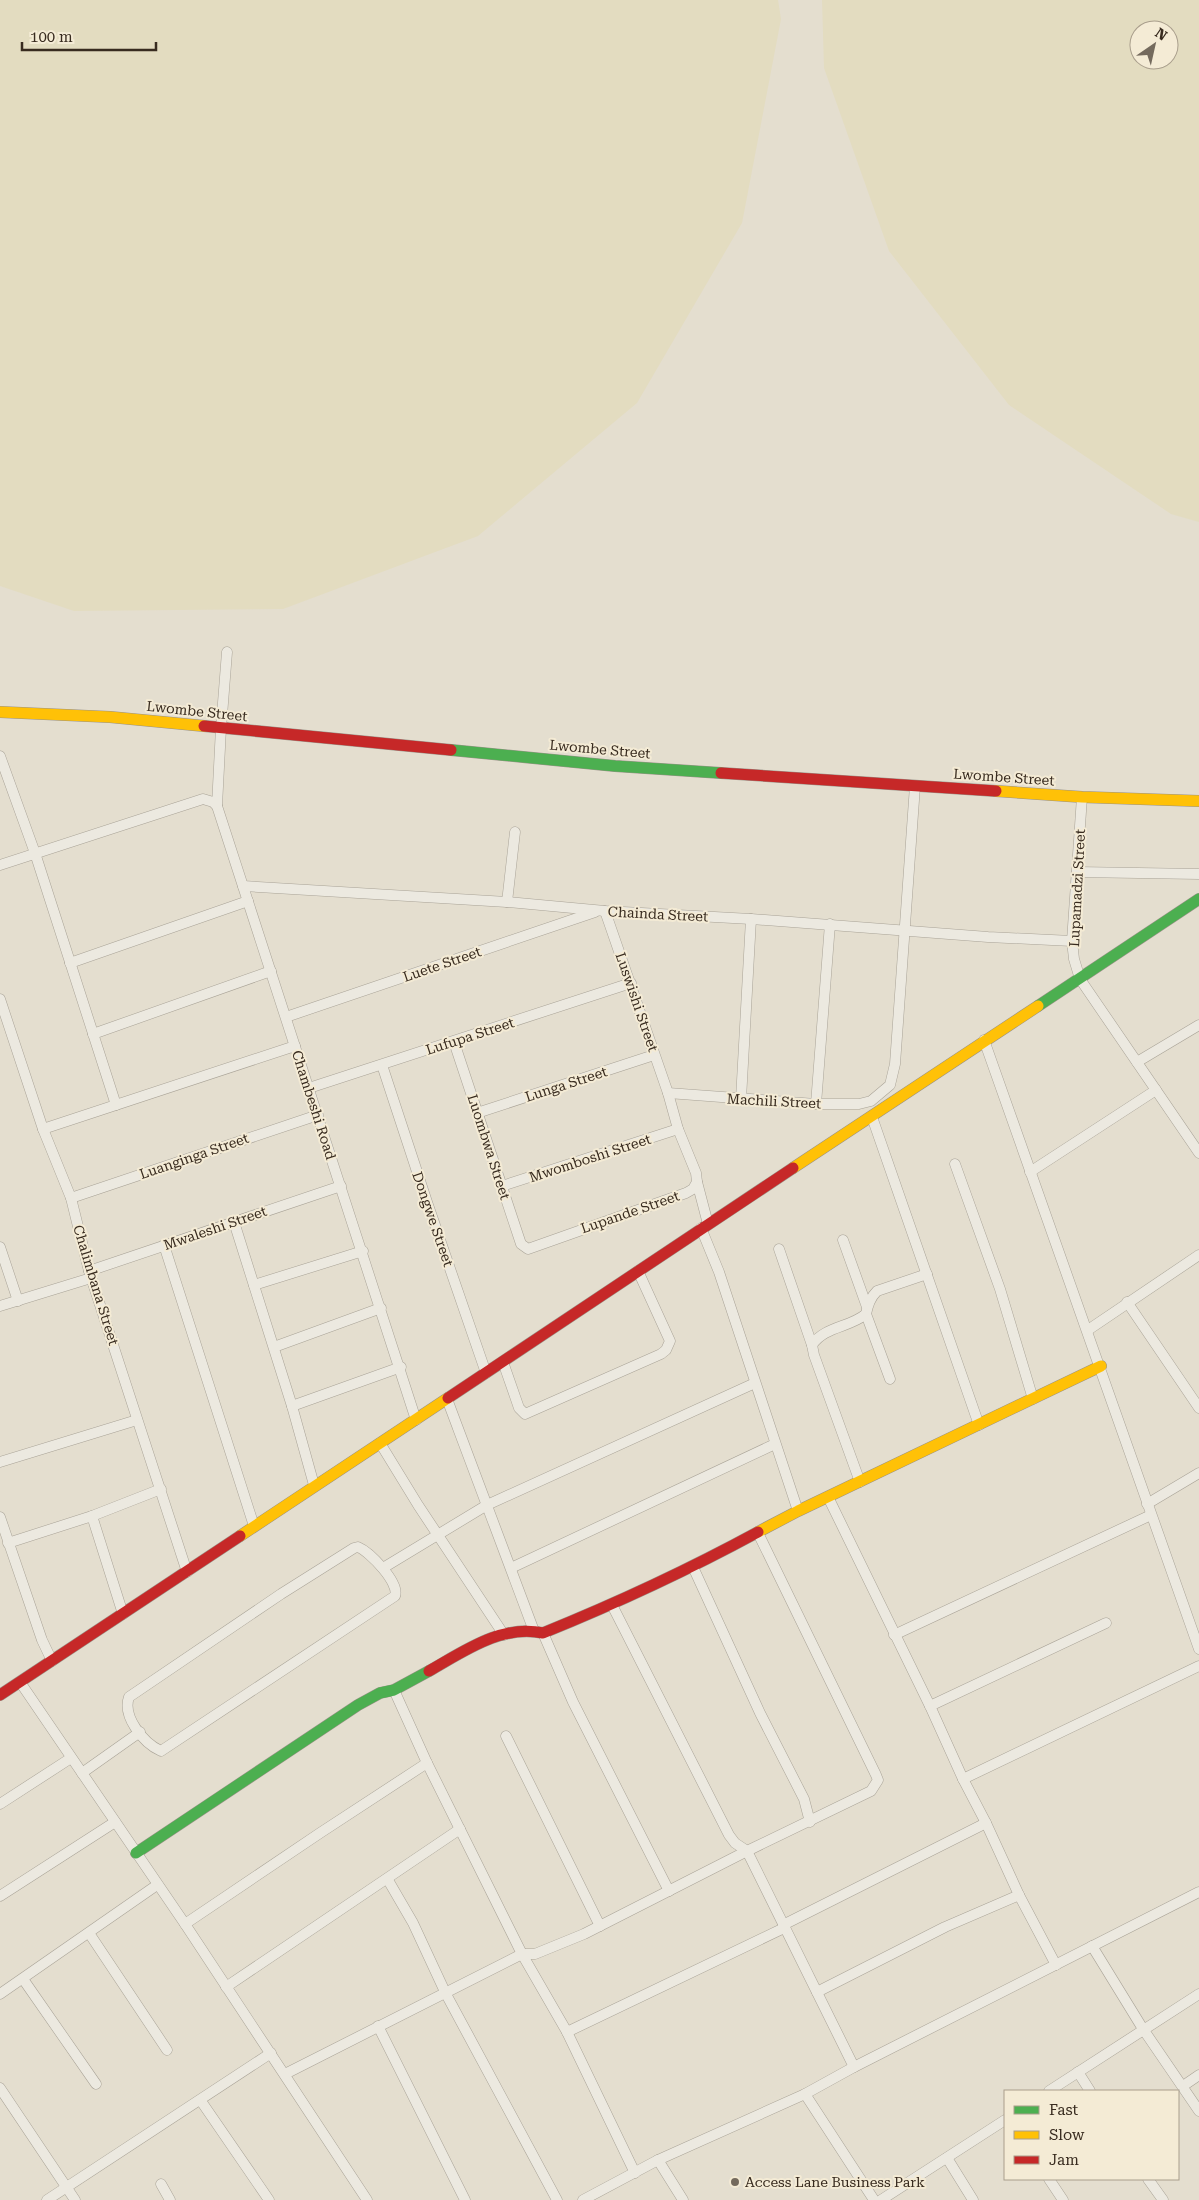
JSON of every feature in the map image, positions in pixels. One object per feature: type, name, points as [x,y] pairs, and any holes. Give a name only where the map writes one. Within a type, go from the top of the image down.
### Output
[{"type":"street","points":[[217,806],[220,728],[227,652]]},
{"type":"street","name":"Lwombe Street","points":[[0,712],[110,717],[615,766],[1082,797],[1199,801]]},
{"type":"street","points":[[0,756],[35,853],[116,1105]]},
{"type":"street","points":[[915,786],[895,1064],[890,1085],[874,1099],[874,1115],[979,1425]]},
{"type":"street","name":"Lupamadzi Street","points":[[1082,797],[1072,941],[1074,960],[1080,979],[1199,1153]]},
{"type":"street","points":[[0,865],[203,799],[213,802],[217,806]]},
{"type":"street","name":"Chambeshi Road","points":[[217,806],[401,1367],[416,1420]]},
{"type":"street","points":[[506,902],[514,832]]},
{"type":"street","points":[[1077,872],[1199,874]]},
{"type":"street","name":"Chainda Street","points":[[243,886],[506,902],[602,911],[830,924],[988,937],[1072,941]]},
{"type":"street","points":[[0,1695],[1199,899]]},
{"type":"street","points":[[70,964],[248,901]]},
{"type":"street","name":"Luswishi Street","points":[[602,911],[631,983],[668,1093]]},
{"type":"street","name":"Luete Street","points":[[286,1017],[602,911]]},
{"type":"street","points":[[741,1099],[751,919]]},
{"type":"street","points":[[816,1104],[830,924]]},
{"type":"street","points":[[93,1034],[271,971]]},
{"type":"street","name":"Lufupa Street","points":[[309,1088],[631,983]]},
{"type":"street","name":"Chalimbana Street","points":[[0,999],[5,1031],[71,1198],[90,1274],[187,1572]]},
{"type":"street","points":[[1137,1062],[1199,1025]]},
{"type":"street","points":[[984,1040],[1101,1366],[1151,1515],[1199,1649]]},
{"type":"street","name":"Luombwa Street","points":[[454,1042],[521,1244],[528,1249]]},
{"type":"street","points":[[43,1129],[295,1046]]},
{"type":"street","name":"Lunga Street","points":[[478,1113],[654,1055]]},
{"type":"street","name":"Dongwe Street","points":[[382,1065],[486,1373]]},
{"type":"street","points":[[1030,1172],[1156,1090]]},
{"type":"street","points":[[668,1093],[678,1129],[696,1173],[705,1226],[719,1272],[798,1511]]},
{"type":"street","name":"Machili Street","points":[[668,1093],[816,1104],[859,1104],[874,1099]]},
{"type":"street","name":"Luanginga Street","points":[[71,1198],[318,1115]]},
{"type":"street","name":"Mwomboshi Street","points":[[502,1186],[678,1129]]},
{"type":"street","points":[[1190,1140],[1199,1134]]},
{"type":"street","points":[[956,1164],[1000,1289],[1033,1399]]},
{"type":"street","name":"Lupande Street","points":[[528,1249],[686,1193],[697,1182]]},
{"type":"street","name":"Mwaleshi Street","points":[[0,1306],[18,1301],[164,1245],[341,1186]]},
{"type":"street","points":[[234,1222],[292,1406],[314,1485]]},
{"type":"street","points":[[843,1240],[890,1379]]},
{"type":"street","points":[[164,1245],[254,1526]]},
{"type":"street","points":[[0,1247],[18,1301]]},
{"type":"street","points":[[779,1249],[814,1355],[860,1482]]},
{"type":"street","points":[[254,1285],[362,1252]]},
{"type":"street","points":[[1088,1330],[1199,1255]]},
{"type":"street","points":[[503,1362],[519,1408],[525,1414],[661,1354],[666,1350],[670,1341],[638,1271]]},
{"type":"street","points":[[812,1345],[817,1337],[824,1333],[859,1320],[877,1291],[927,1274]]},
{"type":"street","points":[[1127,1302],[1199,1408]]},
{"type":"street","points":[[274,1348],[381,1308]]},
{"type":"street","points":[[136,1853],[351,1710],[380,1693],[394,1690],[493,1636],[538,1632],[612,1605],[758,1534],[798,1511],[1101,1366]]},
{"type":"street","points":[[292,1406],[401,1367]]},
{"type":"street","points":[[383,1568],[487,1505],[755,1383]]},
{"type":"street","points":[[447,1399],[511,1568],[538,1632],[669,1892]]},
{"type":"street","points":[[0,1462],[137,1420]]},
{"type":"street","points":[[380,1443],[437,1534],[504,1634]]},
{"type":"street","points":[[511,1568],[776,1444]]},
{"type":"street","points":[[1148,1504],[1199,1473]]},
{"type":"street","points":[[8,1543],[92,1516],[161,1489]]},
{"type":"street","points":[[828,1497],[930,1706],[1019,1895],[1056,1965]]},
{"type":"street","points":[[894,1635],[1151,1515]]},
{"type":"street","points":[[92,1516],[123,1614]]},
{"type":"street","points":[[0,1517],[42,1640],[52,1661]]},
{"type":"street","points":[[284,2074],[446,1994],[522,1954],[535,1954],[600,1926],[747,1851],[866,1795],[874,1788],[878,1780],[758,1534]]},
{"type":"street","points":[[354,1548],[361,1548],[383,1568],[396,1588],[394,1596],[161,1751],[150,1745],[128,1714],[126,1706],[129,1697],[281,1594],[354,1548]]},
{"type":"street","points":[[692,1567],[760,1713],[804,1799],[810,1822]]},
{"type":"street","points":[[612,1605],[729,1835],[735,1843],[747,1851],[854,2067]]},
{"type":"street","points":[[930,1706],[1106,1623]]},
{"type":"street","points":[[963,1778],[1199,1666]]},
{"type":"street","points":[[20,1682],[185,1924],[367,2200]]},
{"type":"street","points":[[394,1690],[427,1764],[522,1954],[567,2032],[635,2173]]},
{"type":"street","points":[[82,1773],[140,1732]]},
{"type":"street","points":[[506,1736],[600,1926]]},
{"type":"street","points":[[0,1804],[71,1758]]},
{"type":"street","points":[[185,1924],[427,1764]]},
{"type":"street","points":[[0,1896],[115,1822]]},
{"type":"street","points":[[567,2032],[783,1926],[986,1823]]},
{"type":"street","points":[[226,1987],[388,1880],[460,1829]]},
{"type":"street","points":[[388,1880],[413,1923],[446,1994],[557,2200]]},
{"type":"street","points":[[0,1994],[157,1885]]},
{"type":"street","points":[[583,2200],[658,2160],[805,2094],[854,2067],[1199,1892]]},
{"type":"street","points":[[817,1992],[945,1927],[1019,1895]]},
{"type":"street","points":[[89,1933],[167,2050]]},
{"type":"street","points":[[1092,1946],[1143,2029],[1199,2112]]},
{"type":"street","points":[[23,1979],[96,2084]]},
{"type":"street","points":[[1050,2090],[1199,1994]]},
{"type":"street","points":[[378,2026],[465,2200]]},
{"type":"street","points":[[47,2200],[271,2053]]},
{"type":"street","points":[[1078,2072],[1089,2090]]},
{"type":"street","points":[[1183,2086],[1199,2075]]},
{"type":"street","points":[[0,2088],[75,2200]]},
{"type":"street","points":[[805,2094],[874,2200]]},
{"type":"street","points":[[201,2100],[269,2200]]},
{"type":"street","points":[[881,2200],[1004,2121]]},
{"type":"street","points":[[947,2158],[974,2200]]},
{"type":"street","points":[[658,2160],[683,2200]]},
{"type":"street","points":[[1050,2180],[1063,2200]]},
{"type":"street","points":[[1149,2180],[1163,2200]]},
{"type":"street","points":[[161,2184],[170,2200]]},
{"type":"shaded area","points":[[0,0],[778,0],[781,19],[742,223],[637,403],[478,536],[283,609],[74,611],[0,586]]},
{"type":"shaded area","points":[[822,0],[1199,0],[1199,522],[1171,514],[1009,405],[889,251],[824,68]]},
{"type":"traffic: fast","points":[[451,750],[615,766],[721,773]]},
{"type":"traffic: fast","points":[[1038,1006],[1199,899]]},
{"type":"traffic: fast","points":[[136,1853],[358,1705],[380,1693],[394,1690],[429,1671]]},
{"type":"traffic: slow","points":[[0,712],[110,717],[204,726]]},
{"type":"traffic: slow","points":[[996,791],[1082,797],[1199,801]]},
{"type":"traffic: slow","points":[[793,1168],[1038,1006]]},
{"type":"traffic: slow","points":[[758,1532],[1101,1366]]},
{"type":"traffic: slow","points":[[240,1536],[448,1398]]},
{"type":"traffic: jam","points":[[204,726],[451,750]]},
{"type":"traffic: jam","points":[[721,773],[996,791]]},
{"type":"traffic: jam","points":[[448,1398],[793,1168]]},
{"type":"traffic: jam","points":[[429,1671],[469,1648],[497,1636],[527,1631],[543,1633],[571,1622],[679,1573],[758,1532]]},
{"type":"traffic: jam","points":[[0,1695],[240,1536]]},
{"type":"place","name":"Access Lane Business Park","points":[[735,2182]]}]
